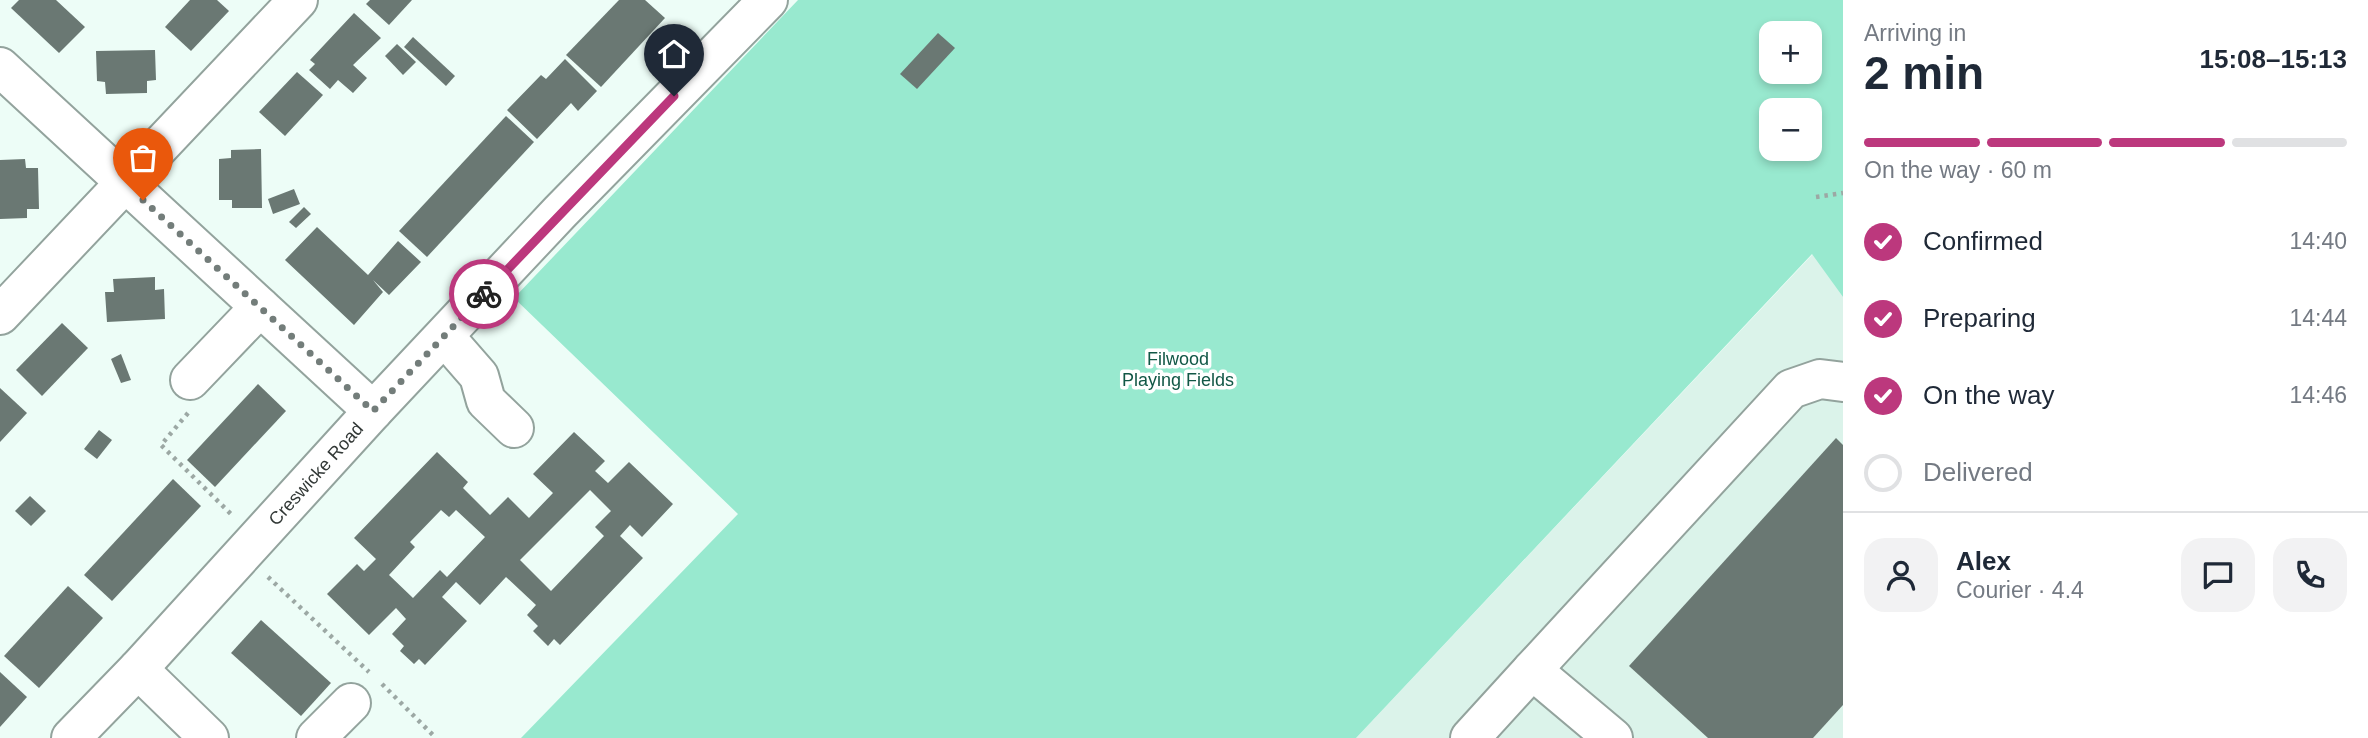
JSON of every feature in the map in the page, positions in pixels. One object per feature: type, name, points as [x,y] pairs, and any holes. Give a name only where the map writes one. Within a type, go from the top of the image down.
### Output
[{"type":"street","points":[[0,315],[298,0]]},
{"type":"street","name":"Creswicke Road","points":[[71,738],[138,669],[373,411],[561,212],[768,0]]},
{"type":"street","points":[[0,67],[373,411]]},
{"type":"street","points":[[190,380],[260,307]]},
{"type":"street","points":[[444,337],[479,376],[486,401],[514,428]]},
{"type":"street","points":[[1471,738],[1791,389],[1820,379],[1843,382]]},
{"type":"street","points":[[138,669],[209,738]]},
{"type":"street","points":[[1532,670],[1613,738]]},
{"type":"street","points":[[316,738],[351,703]]},
{"type":"path","points":[[1816,197],[1843,193]]},
{"type":"path","points":[[190,380],[195,405],[161,445],[257,539],[260,570],[436,738]]},
{"type":"shaded area","points":[[1813,254],[1843,297],[1843,738],[1356,738]]},
{"type":"green space","name":"Filwood Playing Fields","points":[[798,0],[1843,0],[1843,297],[1812,254],[1356,738],[521,738],[738,514],[514,298]]},
{"type":"building","points":[[19,0],[56,0],[85,27],[59,53],[11,8]]},
{"type":"building","points":[[190,0],[217,0],[229,11],[191,51],[165,27]]},
{"type":"building","points":[[370,0],[412,0],[389,25],[366,4]]},
{"type":"building","points":[[619,0],[645,0],[665,18],[601,87],[566,55]]},
{"type":"building","points":[[354,13],[381,38],[353,65],[367,78],[353,93],[338,80],[330,89],[309,70],[315,64],[310,60]]},
{"type":"building","points":[[938,33],[955,48],[917,89],[900,74]]},
{"type":"building","points":[[413,37],[455,76],[446,86],[404,47]]},
{"type":"building","points":[[397,44],[416,62],[403,75],[385,56]]},
{"type":"building","points":[[155,50],[156,80],[147,81],[147,93],[106,94],[105,82],[97,81],[96,51]]},
{"type":"building","points":[[565,59],[597,91],[578,111],[571,103],[537,139],[507,110],[541,75],[546,79]]},
{"type":"building","points":[[297,72],[323,95],[285,136],[259,112]]},
{"type":"building","points":[[506,116],[534,142],[427,257],[399,231]]},
{"type":"building","points":[[261,149],[262,208],[232,208],[232,200],[219,200],[219,159],[231,158],[231,150]]},
{"type":"building","points":[[25,159],[26,168],[38,168],[39,209],[27,209],[27,218],[0,219],[0,160]]},
{"type":"building","points":[[294,189],[300,204],[273,214],[268,199]]},
{"type":"building","points":[[304,207],[311,214],[296,228],[289,222]]},
{"type":"building","points":[[317,227],[368,275],[398,241],[421,262],[389,295],[373,280],[383,292],[354,325],[285,260]]},
{"type":"building","points":[[155,277],[155,290],[164,289],[165,319],[107,322],[105,292],[114,292],[113,279]]},
{"type":"building","points":[[62,323],[88,348],[42,396],[16,370]]},
{"type":"building","points":[[121,354],[131,380],[121,383],[111,359]]},
{"type":"building","points":[[258,384],[286,411],[215,487],[187,460]]},
{"type":"building","points":[[0,388],[27,413],[0,442]]},
{"type":"building","points":[[99,430],[112,440],[97,459],[84,449]]},
{"type":"building","points":[[574,432],[605,461],[595,471],[608,483],[629,462],[673,504],[642,537],[630,525],[620,536],[643,558],[560,645],[554,639],[548,646],[533,631],[538,626],[527,615],[536,605],[506,577],[480,605],[456,582],[442,597],[467,621],[425,665],[419,659],[414,664],[400,651],[404,646],[392,634],[406,619],[396,608],[369,635],[327,594],[357,564],[364,571],[376,559],[354,538],[437,452],[468,482],[463,488],[490,515],[508,497],[529,518],[553,493],[533,474]],"holes":[[[590,490],[611,511],[595,527],[604,536],[551,591],[520,560]],[[441,510],[449,517],[456,510],[485,537],[447,577],[440,570],[413,598],[389,575],[415,547],[410,542]]]},
{"type":"building","points":[[1836,438],[1843,445],[1843,705],[1813,738],[1708,738],[1629,666]]},
{"type":"building","points":[[173,479],[201,506],[112,601],[84,575]]},
{"type":"building","points":[[30,496],[46,511],[31,526],[15,511]]},
{"type":"building","points":[[68,586],[103,618],[39,688],[4,656]]},
{"type":"building","points":[[261,620],[331,683],[301,716],[231,653]]},
{"type":"building","points":[[0,672],[27,697],[0,727]]},
{"type":"way so far","points":[[143,200],[373,411],[484,294]]},
{"type":"route","points":[[484,294],[674,96]]}]
